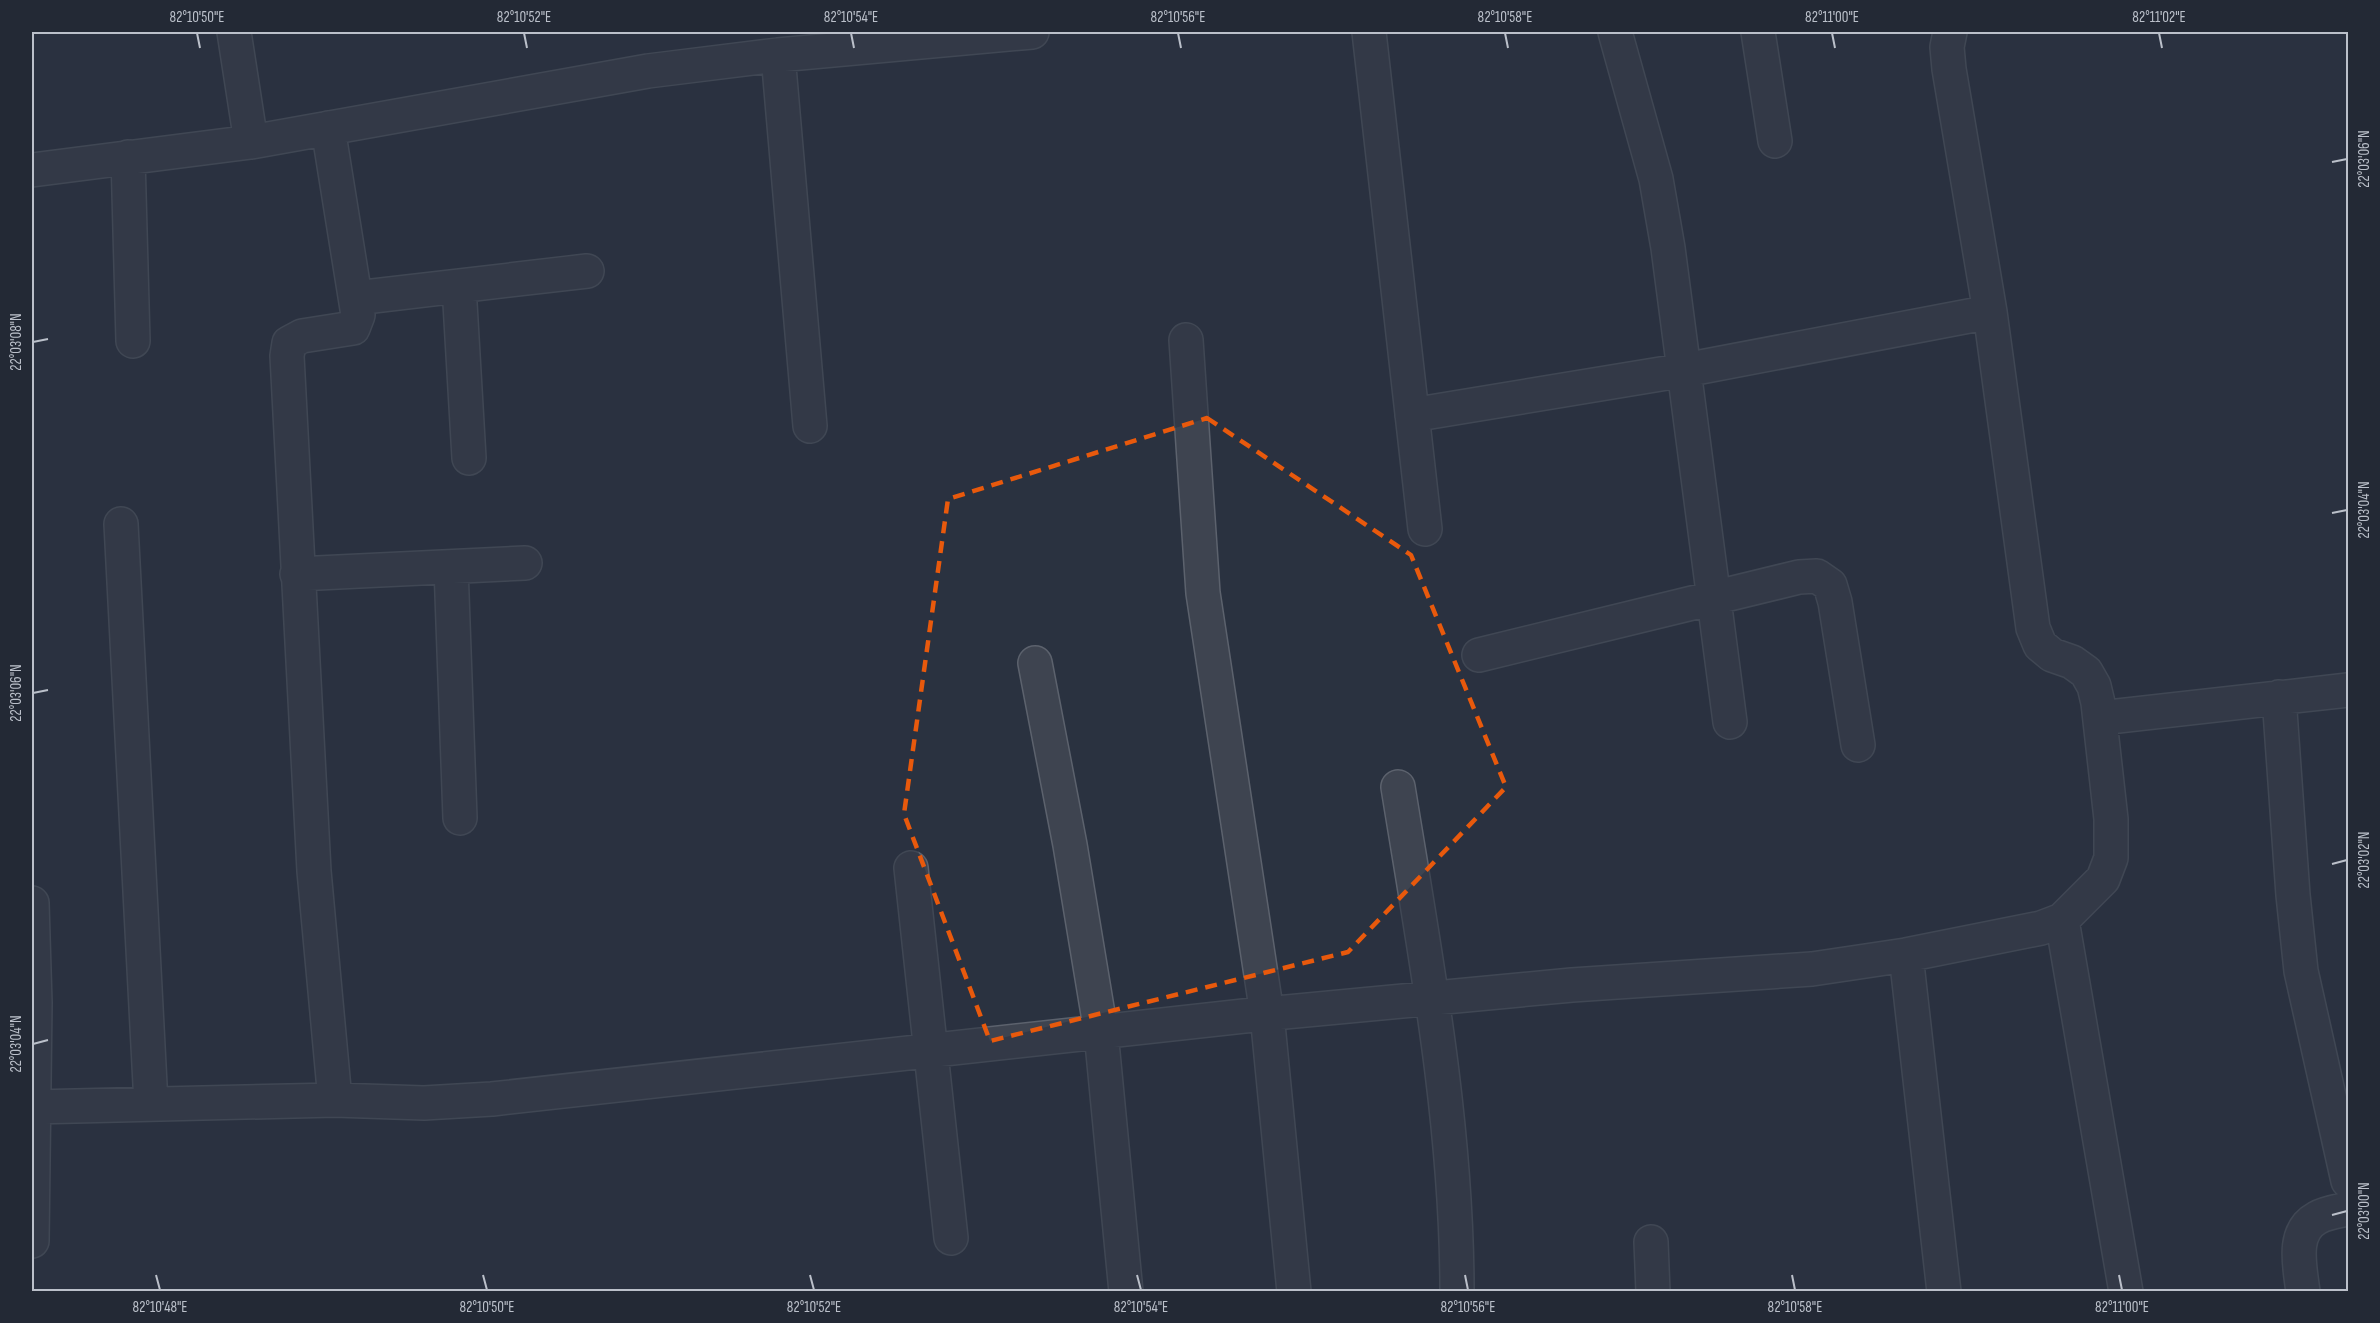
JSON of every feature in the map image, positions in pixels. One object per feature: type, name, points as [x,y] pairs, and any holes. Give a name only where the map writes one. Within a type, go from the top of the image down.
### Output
[{"type":"street","points":[[234,32],[251,142]]},
{"type":"street","points":[[32,170],[251,142],[789,47],[897,38],[1032,32]]},
{"type":"street","points":[[1369,32],[1425,529]]},
{"type":"street","points":[[1615,32],[1656,179],[1685,370],[1730,722]]},
{"type":"street","points":[[1758,32],[1775,141]]},
{"type":"street","points":[[33,1107],[335,1100],[424,1103],[492,1099],[1267,1014],[1572,985],[1812,969],[1906,955],[2041,928],[2062,920],[2103,879],[2111,858],[2112,819],[2100,718],[2094,686],[2086,672],[2072,662],[2052,655],[2040,645],[2032,628],[1990,312],[1949,69],[1947,47],[1950,32]]},
{"type":"street","points":[[789,47],[810,426]]},
{"type":"street","points":[[328,128],[358,315],[352,328],[302,336],[289,343],[287,376],[314,871],[335,1100]]},
{"type":"street","points":[[128,157],[133,341]]},
{"type":"street","points":[[356,298],[587,271]]},
{"type":"street","points":[[459,286],[469,458]]},
{"type":"street","points":[[1412,415],[1685,370],[1990,312]]},
{"type":"street","points":[[1186,340],[1203,593],[1267,1014],[1294,1292]]},
{"type":"street","points":[[121,524],[151,1104]]},
{"type":"street","points":[[297,574],[525,563]]},
{"type":"street","points":[[451,567],[460,818]]},
{"type":"street","points":[[1479,655],[1799,578],[1817,576],[1830,585],[1858,745]]},
{"type":"street","points":[[1035,663],[1070,845],[1101,1032],[1126,1292]]},
{"type":"street","points":[[2100,718],[2349,690]]},
{"type":"street","points":[[2279,697],[2300,962],[2310,1018],[2349,1181]]},
{"type":"street","points":[[1398,788],[1432,998],[1451,1166],[1457,1292]]},
{"type":"street","points":[[911,868],[951,1238]]},
{"type":"street","points":[[32,903],[34,1003],[32,1241]]},
{"type":"street","points":[[2062,920],[2126,1292]]},
{"type":"street","points":[[1906,955],[1944,1292]]},
{"type":"street","points":[[2303,1292],[2300,1243],[2305,1227],[2318,1217],[2349,1209]]},
{"type":"street","points":[[1651,1242],[1653,1292]]},
{"type":"highlighted area","points":[[1207,418],[1411,555],[1506,787],[1348,952],[990,1041],[904,814],[948,499]]}]
